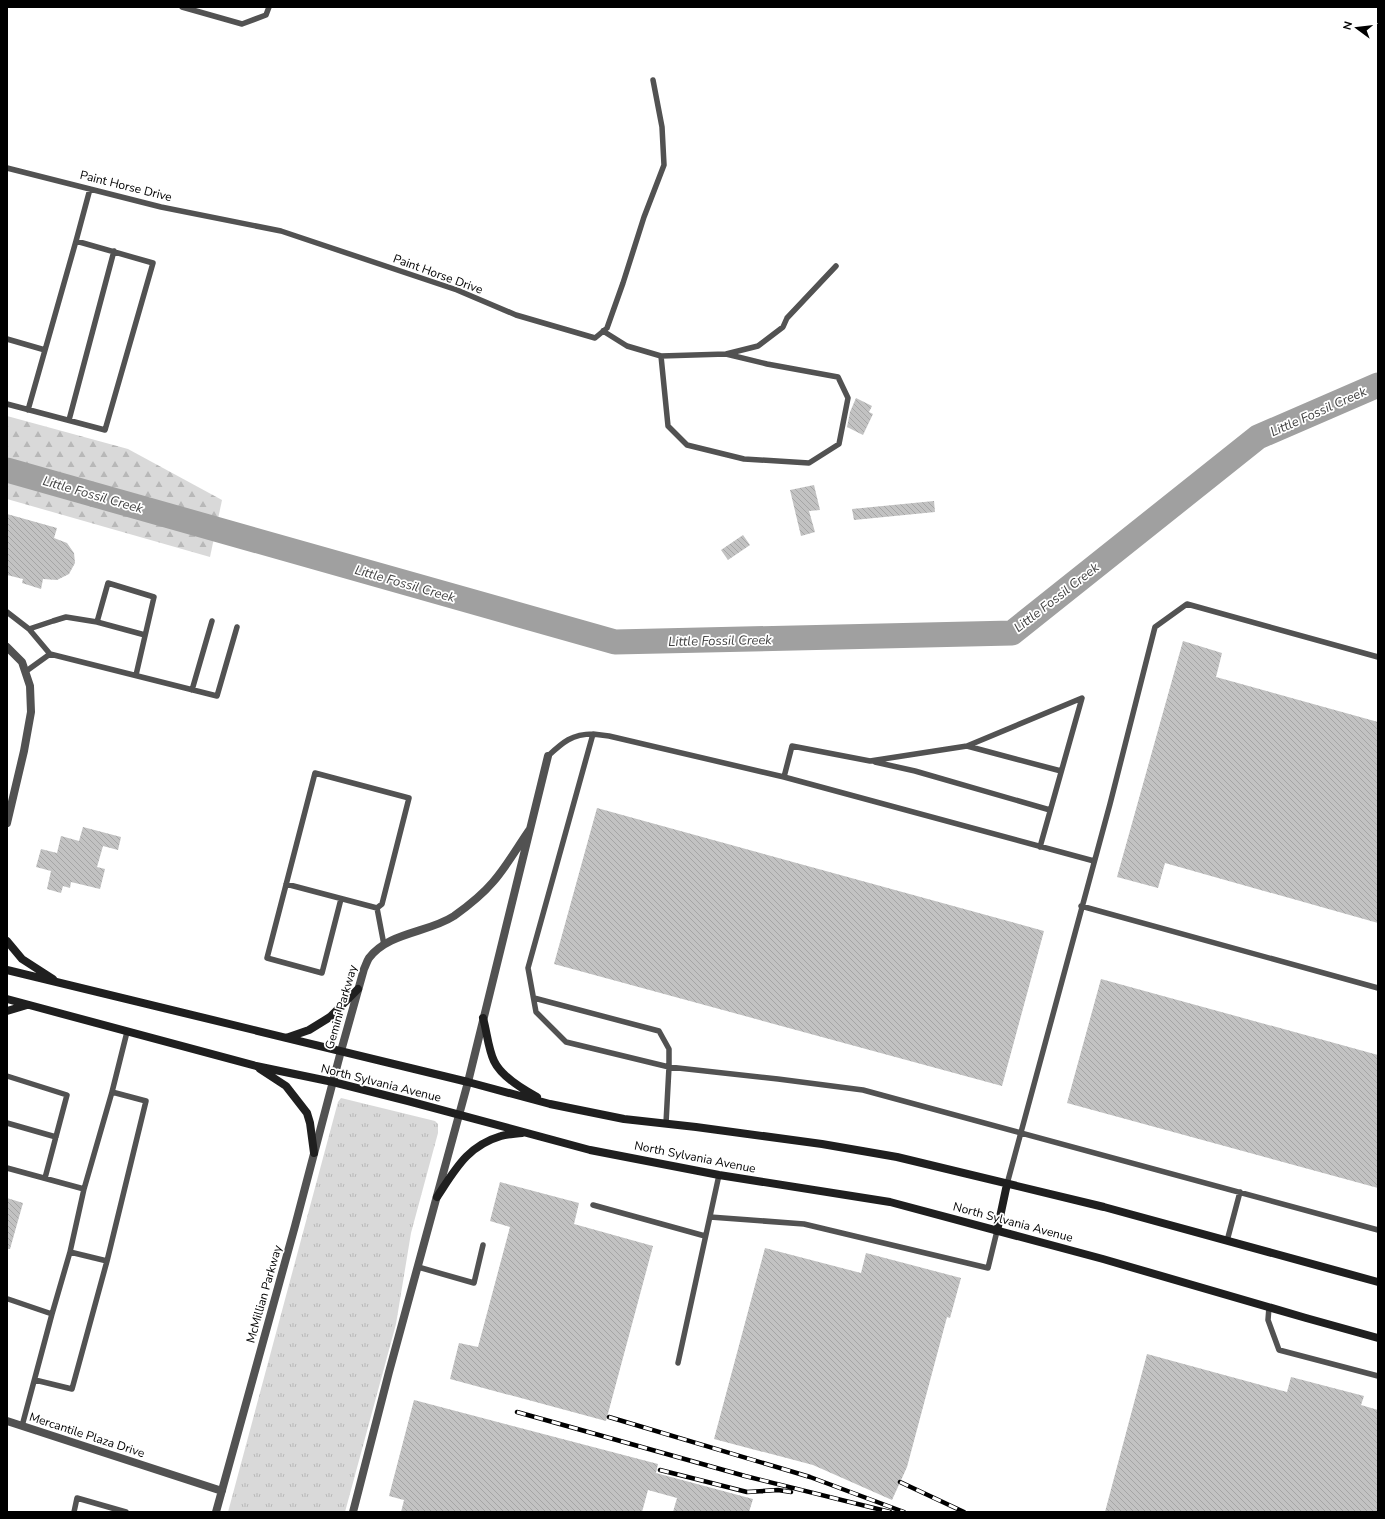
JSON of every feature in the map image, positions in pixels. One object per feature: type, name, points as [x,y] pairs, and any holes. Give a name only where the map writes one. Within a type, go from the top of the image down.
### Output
[{"type":"main road","points":[[7,941],[22,959],[58,983]]},
{"type":"main road","name":"North Sylvania Avenue","points":[[7,970],[468,1082],[550,1104],[624,1119],[666,1123],[822,1144],[897,1157],[1104,1208],[1378,1282]]},
{"type":"main road","points":[[286,1038],[309,1030],[330,1017],[358,989]]},
{"type":"main road","name":"North Sylvania Avenue","points":[[7,999],[256,1066],[333,1082],[528,1132],[590,1150],[719,1175],[890,1202],[1103,1259],[1269,1308],[1378,1338]]},
{"type":"main road","points":[[7,1011],[27,1005]]},
{"type":"main road","points":[[483,1018],[494,1062],[507,1077],[526,1092],[550,1104]]},
{"type":"main road","points":[[256,1066],[286,1086],[307,1113],[310,1123],[314,1153]]},
{"type":"main road","points":[[437,1197],[462,1160],[476,1147],[501,1136],[528,1132]]},
{"type":"main road","points":[[997,1231],[1007,1184]]},
{"type":"street","points":[[7,647],[22,662],[30,686],[31,712],[24,751],[7,822]]},
{"type":"street","name":"Gemini Parkway","points":[[459,1115],[548,756]]},
{"type":"street","name":"Gemini Parkway","points":[[333,1082],[358,989],[369,958],[384,945],[452,917],[472,902],[493,882],[530,829]]},
{"type":"street","name":"McMillian Parkway","points":[[216,1512],[333,1082]]},
{"type":"street","points":[[353,1512],[459,1115]]},
{"type":"street","name":"Mercantile Plaza Drive","points":[[7,1422],[222,1491]]},
{"type":"lane","points":[[182,7],[242,24],[266,15],[269,7]]},
{"type":"lane","points":[[653,80],[662,127],[664,165],[644,217],[607,328],[603,331],[627,346],[661,356],[726,354],[758,346],[783,327],[787,318],[836,266]]},
{"type":"lane","name":"Paint Horse Drive","points":[[7,168],[161,207],[281,231],[457,290],[516,315],[595,338],[603,331]]},
{"type":"lane","points":[[28,410],[90,189]]},
{"type":"lane","points":[[7,404],[105,430],[153,263],[76,241]]},
{"type":"lane","points":[[69,420],[114,251]]},
{"type":"lane","points":[[7,339],[45,350]]},
{"type":"lane","points":[[661,356],[668,426],[687,445],[744,459],[809,463],[839,444],[848,398],[838,377],[767,364],[726,354]]},
{"type":"lane","points":[[97,622],[108,583],[154,597],[136,675]]},
{"type":"lane","points":[[1007,1184],[1155,627],[1187,604],[1378,658]]},
{"type":"lane","points":[[7,612],[29,629],[50,654],[217,696],[238,628]]},
{"type":"lane","points":[[29,629],[66,617],[97,622],[145,635]]},
{"type":"lane","points":[[192,690],[212,621]]},
{"type":"lane","points":[[25,672],[50,654]]},
{"type":"lane","points":[[870,761],[967,746],[1082,698],[1040,847]]},
{"type":"lane","points":[[548,756],[565,740],[584,734],[609,736],[784,777],[1094,861]]},
{"type":"lane","points":[[594,734],[528,968],[536,1012],[566,1042],[669,1066],[863,1090],[1378,1230]]},
{"type":"lane","points":[[784,777],[792,746],[915,771],[1050,810]]},
{"type":"lane","points":[[967,746],[1061,771]]},
{"type":"lane","points":[[341,899],[322,972],[267,958],[315,773],[409,798],[382,904],[377,908]]},
{"type":"lane","points":[[286,884],[377,908]]},
{"type":"lane","points":[[1082,906],[1378,988]]},
{"type":"lane","points":[[377,908],[384,945]]},
{"type":"lane","points":[[534,998],[659,1031],[669,1049],[666,1123]]},
{"type":"lane","points":[[22,1426],[70,1252],[84,1189],[112,1092],[127,1032]]},
{"type":"lane","points":[[7,1076],[67,1095],[45,1178]]},
{"type":"lane","points":[[35,1380],[72,1389],[107,1261],[146,1102],[112,1092]]},
{"type":"lane","points":[[7,1123],[56,1137]]},
{"type":"lane","points":[[7,1168],[84,1189]]},
{"type":"lane","points":[[678,1363],[719,1175]]},
{"type":"lane","points":[[1227,1241],[1240,1192]]},
{"type":"lane","points":[[593,1205],[706,1236]]},
{"type":"lane","points":[[710,1217],[804,1224],[988,1268],[997,1231]]},
{"type":"lane","points":[[418,1268],[474,1283],[483,1246]]},
{"type":"lane","points":[[70,1252],[107,1261]]},
{"type":"lane","points":[[7,1300],[52,1314]]},
{"type":"lane","points":[[1269,1308],[1268,1320],[1279,1350],[1378,1376]]},
{"type":"lane","points":[[74,1512],[77,1498],[126,1512]]},
{"type":"green space","points":[[7,416],[128,449],[222,500],[210,557],[7,499]]},
{"type":"green space","points":[[341,1098],[435,1121],[438,1124],[438,1133],[411,1233],[396,1324],[345,1512],[228,1512],[338,1102]]},
{"type":"building","points":[[856,398],[872,406],[869,412],[873,414],[863,435],[847,427],[850,412]]},
{"type":"building","points":[[814,485],[820,510],[809,511],[815,532],[801,536],[790,490]]},
{"type":"building","points":[[934,501],[935,512],[854,520],[852,509]]},
{"type":"building","points":[[7,514],[57,528],[54,538],[67,543],[74,553],[75,563],[69,574],[57,580],[43,579],[41,589],[22,583],[23,579],[7,575]]},
{"type":"building","points":[[743,535],[750,545],[728,560],[721,550]]},
{"type":"building","points":[[1183,641],[1222,653],[1216,677],[1378,722],[1378,923],[1165,863],[1158,888],[1117,877]]},
{"type":"building","points":[[597,808],[1044,931],[1002,1086],[554,964]]},
{"type":"building","points":[[83,827],[121,837],[118,850],[103,846],[97,867],[105,869],[100,889],[71,882],[70,888],[63,886],[61,893],[47,889],[51,871],[36,867],[41,849],[57,853],[61,836],[79,841]]},
{"type":"building","points":[[1101,979],[1378,1055],[1378,1188],[1067,1103]]},
{"type":"building","points":[[500,1182],[579,1203],[574,1224],[653,1246],[606,1421],[450,1379],[459,1343],[478,1347],[510,1227],[490,1221]]},
{"type":"building","points":[[7,1198],[23,1203],[10,1249],[7,1249]]},
{"type":"building","points":[[765,1248],[861,1273],[866,1253],[961,1278],[950,1318],[947,1317],[907,1467],[892,1500],[813,1465],[714,1439]]},
{"type":"building","points":[[1147,1354],[1287,1392],[1291,1377],[1364,1396],[1361,1405],[1378,1410],[1378,1512],[1105,1512]]},
{"type":"building","points":[[414,1400],[658,1464],[656,1473],[753,1499],[749,1512],[673,1512],[677,1498],[648,1490],[642,1512],[401,1512],[404,1500],[389,1496]]},
{"type":"waterway","name":"Little Fossil Creek","points":[[7,470],[615,642],[1012,633],[1258,437],[1378,385]]},
{"type":"railway","points":[[517,1412],[745,1476],[890,1512]]},
{"type":"railway","points":[[609,1417],[810,1477],[904,1512]]},
{"type":"railway","points":[[660,1470],[747,1492],[778,1490],[791,1492]]},
{"type":"railway","points":[[900,1482],[964,1512]]}]
